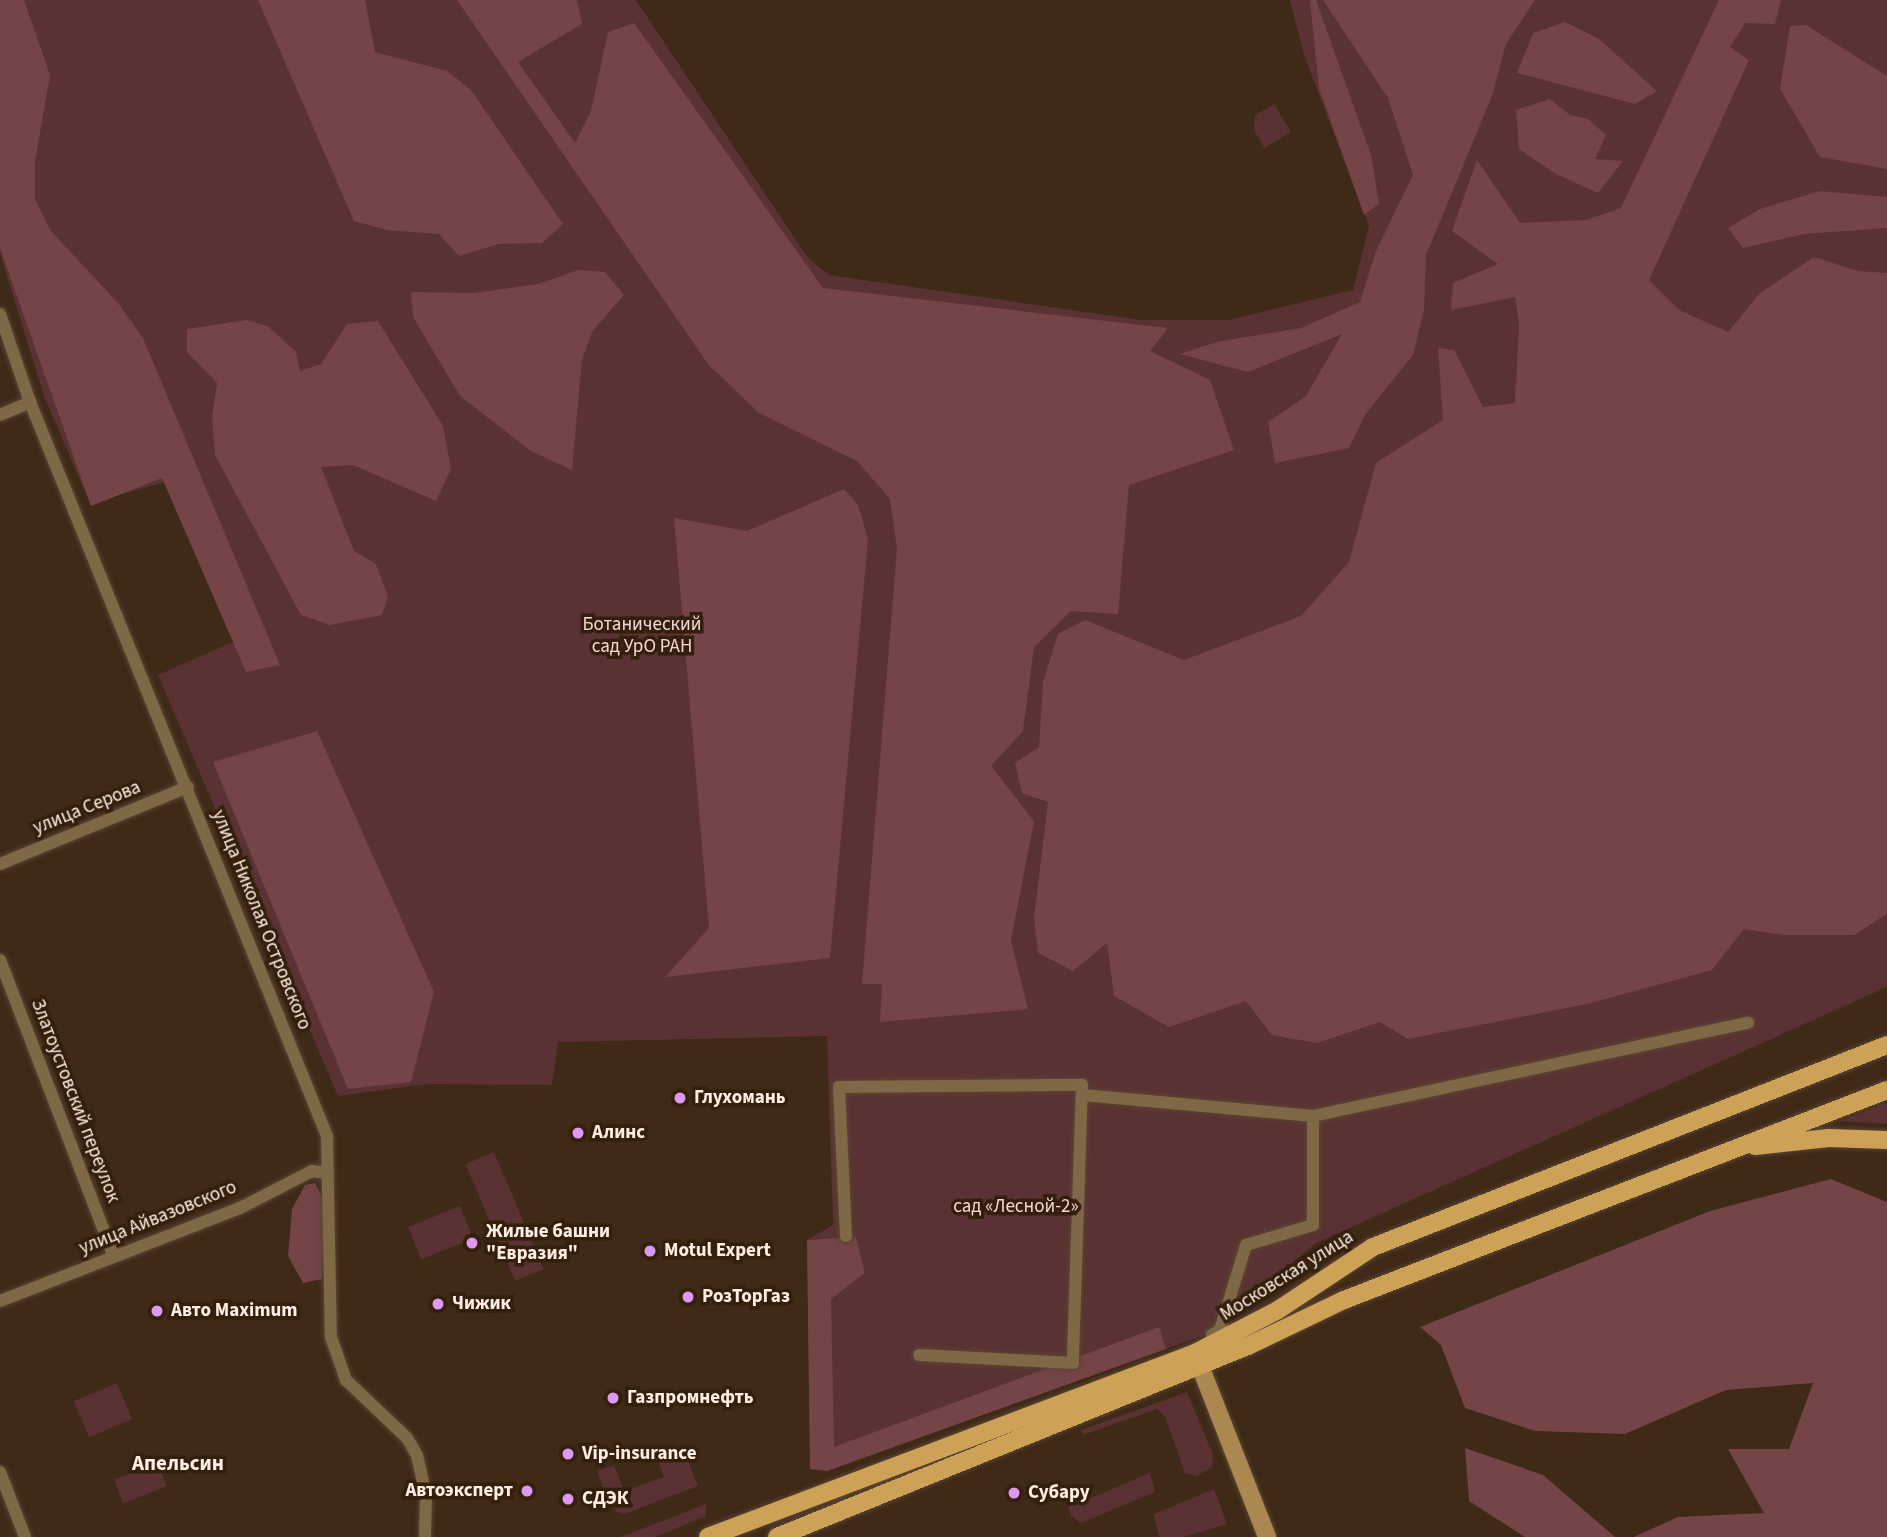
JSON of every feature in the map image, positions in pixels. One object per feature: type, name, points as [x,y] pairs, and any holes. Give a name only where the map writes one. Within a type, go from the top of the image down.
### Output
[{"type":"main road","name":"Московская улица","points":[[708,1537],[731,1533],[1198,1359],[1385,1242],[1887,1045]]},
{"type":"main road","name":"Московская улица","points":[[777,1537],[1198,1359],[1887,1090]]},
{"type":"main road","points":[[1731,1149],[1829,1138],[1887,1140]]},
{"type":"street","name":"улица Николая Островского","points":[[0,314],[30,402],[327,1136],[331,1337],[346,1380],[407,1438],[417,1455],[426,1496],[425,1537]]},
{"type":"street","points":[[0,415],[30,402]]},
{"type":"street","name":"улица Серова","points":[[0,864],[188,787]]},
{"type":"street","name":"Златоустовский переулок","points":[[0,960],[114,1256]]},
{"type":"street","points":[[1083,1095],[1313,1116],[1748,1023]]},
{"type":"street","points":[[846,1236],[839,1087],[1082,1085],[1073,1363],[919,1355]]},
{"type":"street","points":[[1217,1345],[1212,1335],[1220,1330],[1246,1245],[1313,1225],[1313,1116]]},
{"type":"street","name":"улица Айвазовского","points":[[0,1301],[240,1208],[312,1171],[328,1173]]},
{"type":"street","points":[[1198,1359],[1267,1537]]},
{"type":"street","points":[[0,1472],[25,1537]]},
{"type":"green space","name":"Ботанический сад УрО РАН","points":[[0,0],[636,0],[808,258],[829,275],[1142,320],[1229,320],[1353,290],[1369,226],[1304,55],[1290,0],[1887,0],[1887,987],[1316,1243],[1204,1335],[827,1471],[810,1469],[807,1240],[833,1225],[827,1036],[558,1042],[552,1085],[428,1084],[338,1096],[158,675],[235,641],[169,481],[90,503],[44,396],[0,253]]},
{"type":"green space","points":[[1274,104],[1291,132],[1264,148],[1254,130],[1255,115]]},
{"type":"green space","points":[[1887,1103],[1887,1124],[1840,1121]]},
{"type":"green space","points":[[494,1152],[544,1269],[515,1281],[465,1164]]},
{"type":"green space","points":[[460,1206],[473,1238],[421,1259],[408,1227]]},
{"type":"green space","points":[[117,1383],[132,1419],[89,1437],[74,1401]]},
{"type":"green space","points":[[1187,1392],[1213,1455],[1212,1467],[1196,1476],[1185,1473],[1165,1417],[1157,1409],[1083,1435],[1081,1430]]},
{"type":"green space","points":[[667,1446],[685,1454],[698,1486],[624,1514],[616,1511],[609,1503],[597,1471],[614,1465],[624,1491],[664,1477],[654,1450]]},
{"type":"green space","points":[[158,1463],[167,1486],[123,1503],[114,1480]]},
{"type":"green space","points":[[1150,1473],[1155,1492],[1081,1523],[1071,1516],[1066,1500],[1083,1492],[1086,1500]]},
{"type":"green space","points":[[1214,1489],[1227,1524],[1183,1537],[1159,1537],[1154,1514]]},
{"type":"green space","points":[[706,1504],[706,1516],[655,1537],[621,1537]]},
{"type":"shaded area","points":[[0,0],[24,0],[50,75],[35,161],[35,199],[50,230],[118,303],[143,338],[280,665],[246,672],[162,478],[91,506],[0,248]]},
{"type":"shaded area","points":[[258,0],[365,0],[375,52],[447,71],[471,90],[563,224],[542,243],[499,244],[459,256],[439,234],[387,230],[354,221]]},
{"type":"shaded area","points":[[457,0],[577,0],[582,24],[518,62],[575,143],[591,111],[608,32],[634,23],[823,288],[1168,328],[1150,351],[1210,380],[1234,450],[1129,485],[1118,614],[1071,611],[1034,647],[1023,731],[991,766],[1034,821],[1011,940],[1028,1009],[880,1022],[882,984],[862,984],[897,548],[890,499],[857,461],[759,413],[708,364]]},
{"type":"shaded area","points":[[1310,0],[1316,0],[1371,155],[1379,204],[1364,215],[1319,88]]},
{"type":"shaded area","points":[[1323,0],[1535,0],[1506,44],[1492,96],[1426,255],[1424,310],[1413,355],[1365,415],[1349,448],[1275,463],[1268,422],[1306,396],[1342,334],[1248,372],[1180,354],[1217,342],[1301,328],[1360,302],[1376,251],[1413,175],[1388,98]]},
{"type":"shaded area","points":[[1719,0],[1781,0],[1775,24],[1745,23],[1730,47],[1749,60],[1649,280],[1679,310],[1728,332],[1759,294],[1814,257],[1858,271],[1887,273],[1887,914],[1854,935],[1784,935],[1744,929],[1712,970],[1587,1004],[1408,1039],[1380,1022],[1317,1043],[1272,1035],[1246,1001],[1169,1027],[1114,996],[1107,943],[1073,971],[1038,953],[1034,918],[1048,802],[1022,793],[1015,763],[1039,747],[1043,682],[1058,634],[1085,620],[1184,660],[1301,616],[1349,562],[1376,463],[1443,420],[1438,348],[1454,350],[1483,407],[1515,403],[1519,324],[1515,297],[1451,310],[1453,283],[1498,264],[1452,231],[1477,160],[1520,223],[1586,220],[1621,208]]},
{"type":"shaded area","points":[[1565,22],[1599,39],[1657,91],[1635,104],[1517,73],[1533,33]]},
{"type":"shaded area","points":[[1806,25],[1887,76],[1887,169],[1820,157],[1780,89],[1790,26]]},
{"type":"shaded area","points":[[1550,99],[1570,115],[1588,119],[1606,135],[1595,159],[1623,161],[1598,193],[1556,174],[1519,149],[1516,110]]},
{"type":"shaded area","points":[[1820,191],[1887,197],[1887,228],[1804,234],[1743,248],[1728,228],[1760,209]]},
{"type":"shaded area","points":[[578,270],[605,272],[624,295],[593,330],[582,360],[572,470],[531,451],[460,396],[413,317],[411,292],[474,293],[539,284]]},
{"type":"shaded area","points":[[247,320],[269,327],[296,352],[300,371],[321,364],[347,324],[378,321],[443,426],[451,469],[436,501],[353,465],[321,467],[354,551],[376,564],[388,597],[382,615],[330,625],[301,615],[215,455],[212,416],[217,383],[187,352],[187,329]]},
{"type":"shaded area","points":[[844,489],[858,505],[868,539],[830,958],[665,977],[709,928],[674,518],[747,531]]},
{"type":"shaded area","points":[[317,731],[434,992],[411,1082],[348,1089],[213,762]]},
{"type":"shaded area","points":[[1831,1179],[1887,1202],[1887,1537],[1634,1537],[1678,1517],[1764,1513],[1728,1449],[1789,1449],[1813,1383],[1726,1390],[1625,1434],[1535,1431],[1465,1408],[1441,1345],[1420,1327],[1710,1211]]},
{"type":"shaded area","points":[[315,1183],[324,1200],[322,1279],[303,1283],[288,1256],[292,1209],[305,1185]]},
{"type":"shaded area","points":[[856,1237],[865,1273],[831,1299],[834,1447],[1159,1327],[1166,1349],[827,1471],[810,1469],[807,1240]]},
{"type":"shaded area","points":[[1465,1448],[1543,1475],[1615,1537],[1525,1537],[1469,1501]]},
{"type":"place","name":"Глухомань","points":[[680,1098]]},
{"type":"place","name":"Алинс","points":[[578,1133]]},
{"type":"place","name":"Жилые башни \"Евразия\"","points":[[472,1243]]},
{"type":"place","name":"Motul Expert","points":[[650,1251]]},
{"type":"place","name":"РозТорГаз","points":[[688,1297]]},
{"type":"place","name":"Чижик","points":[[438,1304]]},
{"type":"place","name":"Авто Maximum","points":[[157,1311]]},
{"type":"place","name":"Газпромнефть","points":[[613,1398]]},
{"type":"place","name":"Vip-insurance","points":[[568,1454]]},
{"type":"place","name":"Автоэксперт","points":[[527,1491]]},
{"type":"place","name":"Субару","points":[[1014,1493]]},
{"type":"place","name":"СДЭК","points":[[568,1499]]},
{"type":"district","name":"Апельсин","points":[[178,1463]]},
{"type":"park label","name":"сад «Лесной-2»","points":[[1016,1207]]}]
